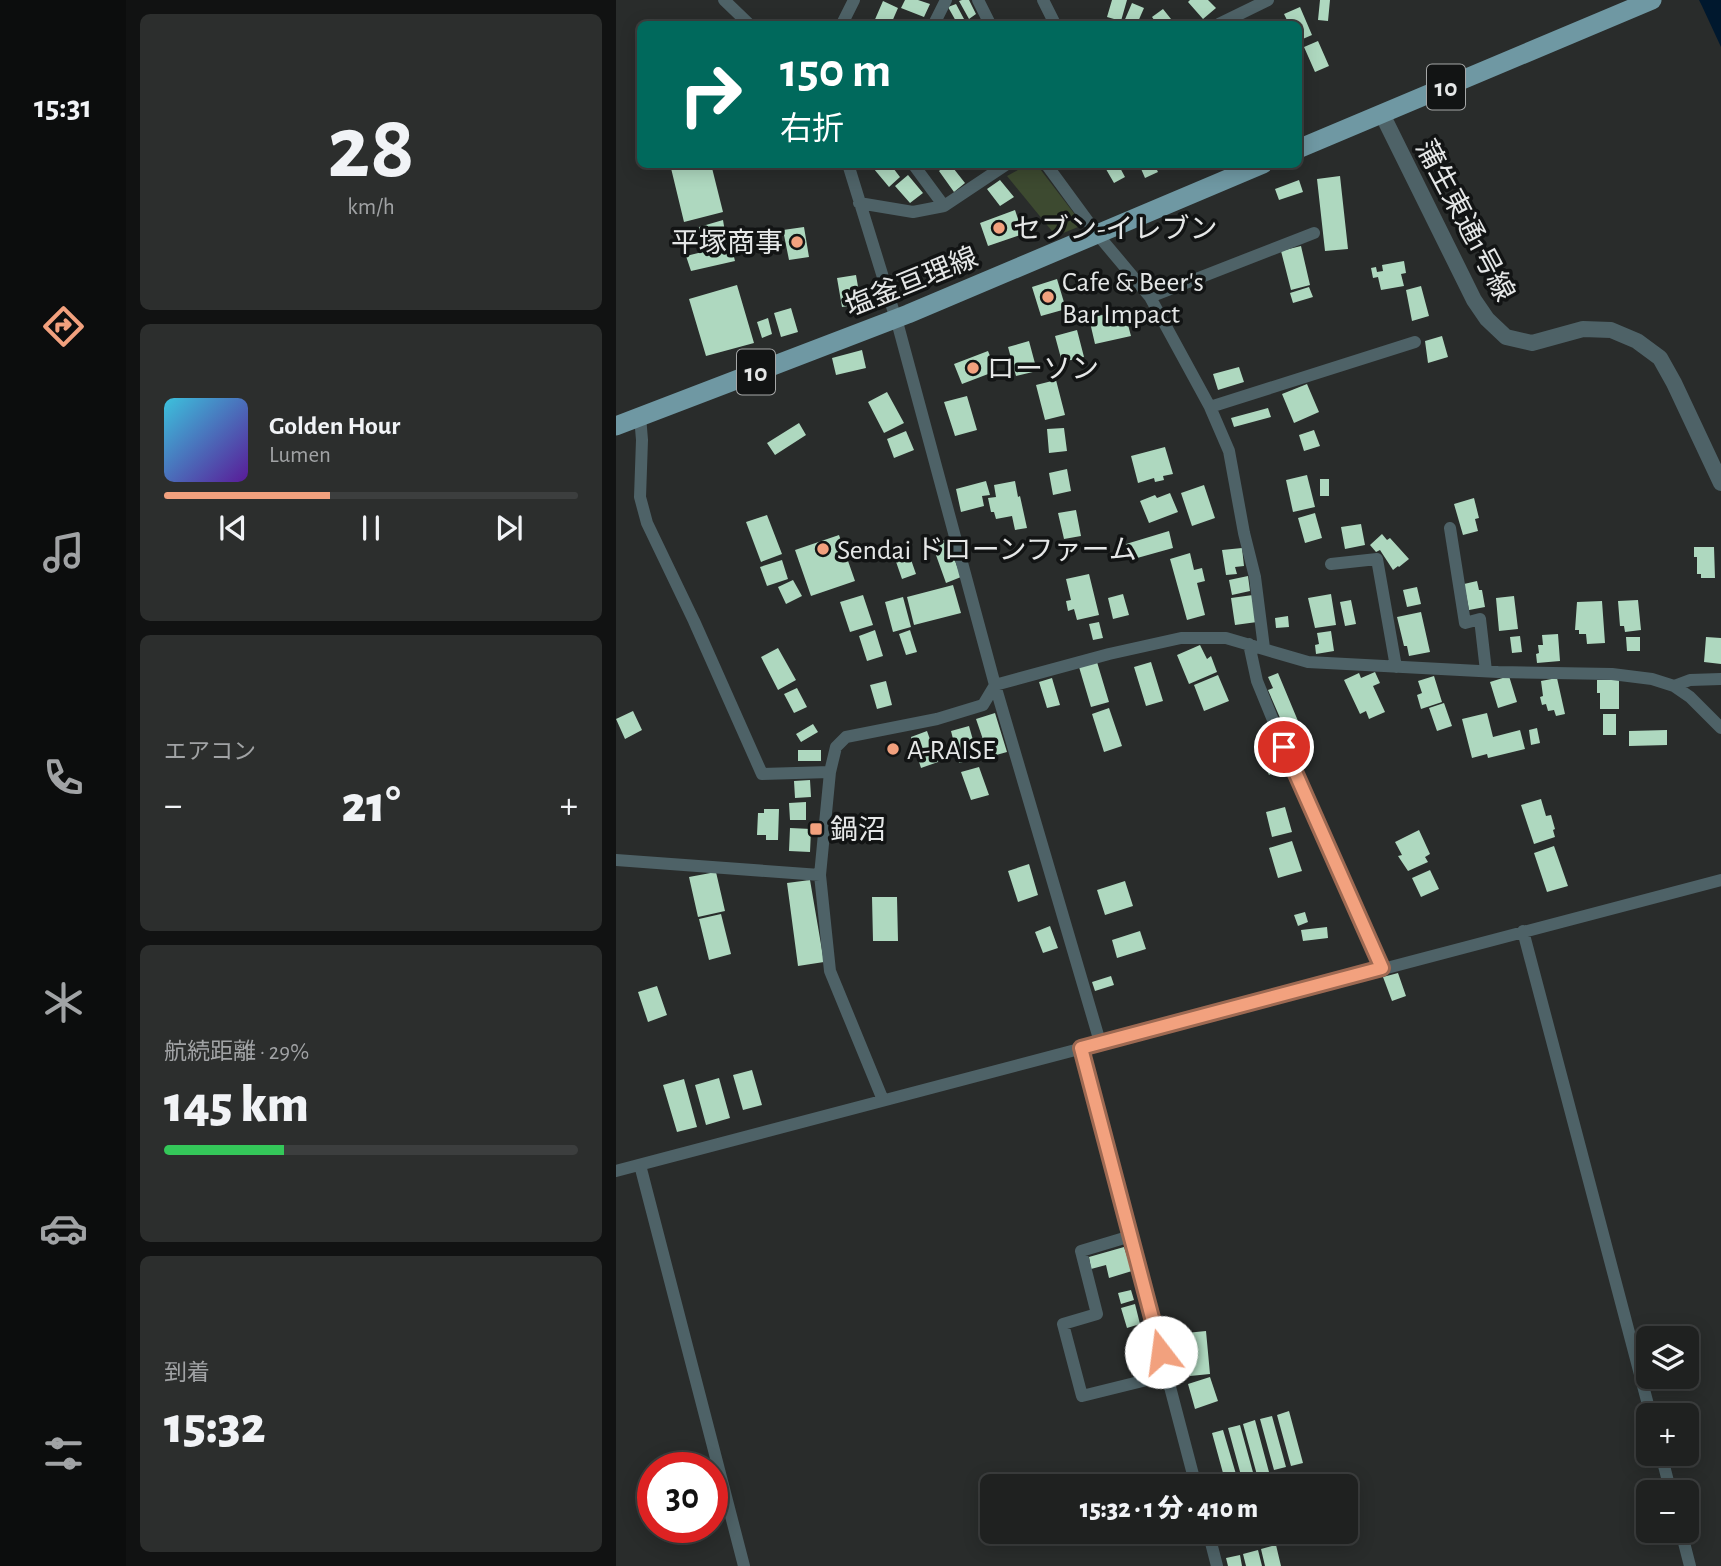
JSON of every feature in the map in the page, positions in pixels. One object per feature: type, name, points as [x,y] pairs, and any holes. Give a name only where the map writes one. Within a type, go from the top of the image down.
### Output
[{"type":"main road","name":"10","points":[[1302,147],[1652,0]]},
{"type":"main road","name":"塩釜亘理線","points":[[616,426],[895,318],[1254,168]]},
{"type":"street","points":[[724,0],[746,21]]},
{"type":"street","points":[[844,21],[854,0]]},
{"type":"street","points":[[936,21],[946,0]]},
{"type":"street","points":[[978,0],[988,21]]},
{"type":"street","points":[[1043,0],[1054,21]]},
{"type":"street","points":[[1225,21],[1268,0]]},
{"type":"street","name":"蒲生東通1号線","points":[[1382,114],[1474,300],[1487,319],[1506,337],[1532,343],[1583,329],[1611,330],[1637,341],[1660,358],[1721,483]]},
{"type":"street","points":[[849,168],[895,318],[995,685],[1100,1042]]},
{"type":"street","points":[[916,168],[944,206]]},
{"type":"street","points":[[859,202],[913,212],[944,206],[999,168]]},
{"type":"street","points":[[1049,168],[1150,297],[1210,407],[1229,451],[1255,577],[1265,649]]},
{"type":"street","points":[[1150,297],[1314,233]]},
{"type":"street","points":[[1210,407],[1415,342]]},
{"type":"street","points":[[640,416],[640,497],[647,523],[762,774],[830,772]]},
{"type":"street","points":[[1450,528],[1465,622],[1480,619],[1486,671]]},
{"type":"street","points":[[1332,564],[1377,559],[1396,667]]},
{"type":"street","points":[[883,1100],[830,971],[820,875],[830,772],[836,747],[846,737],[937,719],[984,705],[995,685],[1181,638],[1226,638],[1308,662],[1612,674],[1652,679],[1674,686],[1721,728]]},
{"type":"street","points":[[1249,644],[1257,681],[1302,791],[1382,968]]},
{"type":"street","points":[[1674,686],[1690,680],[1721,679]]},
{"type":"street","points":[[616,860],[820,875]]},
{"type":"street","points":[[616,1171],[1721,880]]},
{"type":"street","points":[[1523,931],[1648,1403]]},
{"type":"street","points":[[1081,1048],[1193,1474]]},
{"type":"street","points":[[640,1165],[744,1566]]},
{"type":"street","points":[[1131,1236],[1081,1251],[1097,1314],[1063,1324],[1082,1396],[1167,1375]]},
{"type":"street","points":[[1684,1543],[1690,1566]]},
{"type":"street","points":[[1211,1544],[1217,1566]]},
{"type":"green space","points":[[1022,168],[1039,168],[1083,225],[1056,236],[1007,176]]},
{"type":"water","points":[[1699,0],[1721,0],[1721,47],[1702,6]]},
{"type":"building","points":[[905,0],[930,4],[924,17],[901,8]]},
{"type":"building","points":[[969,0],[976,14],[969,19],[959,1]]},
{"type":"building","points":[[1112,0],[1127,0],[1121,21],[1107,17]]},
{"type":"building","points":[[1208,0],[1216,8],[1203,19],[1188,2]]},
{"type":"building","points":[[1320,0],[1330,0],[1328,21],[1318,20]]},
{"type":"building","points":[[883,1],[898,8],[892,21],[874,21]]},
{"type":"building","points":[[1132,3],[1144,8],[1138,21],[1124,21]]},
{"type":"building","points":[[956,4],[964,19],[956,21],[948,7]]},
{"type":"building","points":[[1300,7],[1312,35],[1302,39],[1302,21],[1288,21],[1284,14]]},
{"type":"building","points":[[1163,9],[1173,21],[1155,21],[1152,17]]},
{"type":"building","points":[[1318,41],[1329,66],[1315,72],[1304,47]]},
{"type":"building","points":[[671,168],[712,168],[723,212],[684,222]]},
{"type":"building","points":[[893,168],[900,177],[889,187],[874,169]]},
{"type":"building","points":[[942,168],[953,168],[965,183],[954,192],[939,171]]},
{"type":"building","points":[[1105,168],[1120,168],[1125,177],[1114,183]]},
{"type":"building","points":[[1141,168],[1156,168],[1158,172],[1145,178]]},
{"type":"building","points":[[908,175],[923,193],[910,203],[895,186]]},
{"type":"building","points":[[1340,176],[1348,249],[1325,251],[1317,179]]},
{"type":"building","points":[[1000,180],[1014,197],[1000,206],[987,189]]},
{"type":"building","points":[[1299,180],[1303,192],[1279,200],[1275,189]]},
{"type":"building","points":[[1015,210],[1023,234],[988,246],[980,223]]},
{"type":"building","points":[[723,220],[725,232],[702,239],[699,227]]},
{"type":"building","points":[[804,227],[809,257],[789,260],[783,230]]},
{"type":"building","points":[[731,245],[735,261],[691,271],[686,256]]},
{"type":"building","points":[[1301,246],[1310,285],[1291,290],[1281,251]]},
{"type":"building","points":[[1404,261],[1406,273],[1401,274],[1404,286],[1381,290],[1378,277],[1373,278],[1371,268],[1376,267],[1377,272],[1383,271],[1382,265]]},
{"type":"building","points":[[856,275],[861,304],[842,307],[837,278]]},
{"type":"building","points":[[1057,279],[1066,309],[1041,316],[1032,287]]},
{"type":"building","points":[[737,285],[754,343],[706,356],[689,299]]},
{"type":"building","points":[[1421,286],[1429,316],[1412,321],[1406,290]]},
{"type":"building","points":[[1309,287],[1313,297],[1293,303],[1290,293]]},
{"type":"building","points":[[791,308],[798,332],[781,337],[774,313]]},
{"type":"building","points":[[1124,310],[1131,336],[1095,344],[1089,318]]},
{"type":"building","points":[[768,318],[772,334],[762,338],[757,322]]},
{"type":"building","points":[[1077,330],[1084,357],[1062,362],[1055,336]]},
{"type":"building","points":[[1442,336],[1448,357],[1428,363],[1425,341]]},
{"type":"building","points":[[1029,341],[1037,371],[1016,376],[1008,347]]},
{"type":"building","points":[[862,350],[866,368],[836,375],[832,358]]},
{"type":"building","points":[[988,351],[996,371],[962,384],[954,364]]},
{"type":"building","points":[[1239,367],[1244,382],[1218,390],[1213,374]]},
{"type":"building","points":[[1056,380],[1065,415],[1045,420],[1036,385]]},
{"type":"building","points":[[1307,384],[1319,412],[1294,423],[1282,394]]},
{"type":"building","points":[[887,392],[904,423],[884,433],[868,402]]},
{"type":"building","points":[[967,396],[977,430],[955,436],[944,402]]},
{"type":"building","points":[[1268,408],[1271,417],[1234,427],[1231,418]]},
{"type":"building","points":[[799,423],[806,435],[775,455],[767,443]]},
{"type":"building","points":[[1064,428],[1067,451],[1049,453],[1047,429]]},
{"type":"building","points":[[1314,430],[1320,446],[1304,451],[1299,435]]},
{"type":"building","points":[[906,431],[914,450],[894,458],[887,439]]},
{"type":"building","points":[[1165,447],[1173,474],[1163,476],[1164,480],[1155,482],[1154,478],[1138,483],[1131,456]]},
{"type":"building","points":[[1067,469],[1071,491],[1053,495],[1049,473]]},
{"type":"building","points":[[1307,475],[1315,507],[1293,512],[1286,480]]},
{"type":"building","points":[[1320,479],[1329,479],[1329,496],[1320,496]]},
{"type":"building","points":[[986,481],[990,495],[982,496],[984,506],[961,512],[956,489]]},
{"type":"building","points":[[1015,481],[1027,528],[1015,530],[1012,516],[996,519],[994,512],[991,512],[988,498],[996,497],[994,485]]},
{"type":"building","points":[[1204,485],[1215,518],[1192,526],[1181,493]]},
{"type":"building","points":[[1170,493],[1178,512],[1149,523],[1140,501]]},
{"type":"building","points":[[1474,498],[1479,518],[1475,519],[1478,531],[1463,535],[1454,504]]},
{"type":"building","points":[[1076,510],[1081,536],[1064,539],[1058,513]]},
{"type":"building","points":[[1315,513],[1322,538],[1305,543],[1298,518]]},
{"type":"building","points":[[767,515],[782,554],[761,562],[746,522]]},
{"type":"building","points":[[1361,524],[1365,545],[1345,549],[1341,527]]},
{"type":"building","points":[[1169,531],[1173,548],[1130,560],[1126,544]]},
{"type":"building","points":[[1382,534],[1387,540],[1390,538],[1409,559],[1393,570],[1380,550],[1376,552],[1370,545]]},
{"type":"building","points":[[839,535],[855,581],[811,596],[795,550]]},
{"type":"building","points":[[947,539],[961,577],[946,583],[932,544]]},
{"type":"building","points":[[1694,547],[1714,547],[1715,578],[1701,578],[1701,574],[1697,574]]},
{"type":"building","points":[[1242,548],[1244,566],[1235,567],[1237,574],[1226,575],[1222,550]]},
{"type":"building","points":[[908,551],[916,574],[902,579],[894,556]]},
{"type":"building","points":[[1190,553],[1194,570],[1202,568],[1205,581],[1197,583],[1205,615],[1187,620],[1170,559]]},
{"type":"building","points":[[782,560],[788,579],[767,586],[760,567]]},
{"type":"building","points":[[1089,574],[1099,615],[1077,620],[1074,609],[1068,611],[1066,601],[1071,600],[1066,579]]},
{"type":"building","points":[[1248,576],[1250,591],[1232,595],[1229,580]]},
{"type":"building","points":[[793,580],[802,596],[786,604],[778,587]]},
{"type":"building","points":[[1477,581],[1479,590],[1482,590],[1485,607],[1469,610],[1464,584]]},
{"type":"building","points":[[953,585],[961,613],[914,625],[907,597]]},
{"type":"building","points":[[1417,587],[1421,604],[1407,607],[1403,590]]},
{"type":"building","points":[[1123,594],[1129,615],[1113,619],[1108,598]]},
{"type":"building","points":[[1331,594],[1336,625],[1315,628],[1308,598]]},
{"type":"building","points":[[863,595],[873,625],[850,632],[840,602]]},
{"type":"building","points":[[1253,595],[1257,622],[1235,625],[1231,598]]},
{"type":"building","points":[[1514,596],[1518,629],[1499,631],[1496,598]]},
{"type":"building","points":[[903,597],[911,627],[893,632],[885,602]]},
{"type":"building","points":[[1351,600],[1356,624],[1345,626],[1340,602]]},
{"type":"building","points":[[1638,600],[1641,630],[1625,632],[1624,626],[1620,626],[1618,601]]},
{"type":"building","points":[[1602,601],[1605,643],[1587,644],[1586,634],[1579,634],[1579,630],[1575,630],[1577,602]]},
{"type":"building","points":[[1421,612],[1430,652],[1409,656],[1397,617]]},
{"type":"building","points":[[1288,616],[1289,627],[1276,628],[1275,618]]},
{"type":"building","points":[[1099,622],[1103,638],[1093,640],[1089,624]]},
{"type":"building","points":[[875,630],[883,656],[867,661],[859,636]]},
{"type":"building","points":[[910,630],[917,652],[906,655],[899,634]]},
{"type":"building","points":[[1331,631],[1334,651],[1316,654],[1315,645],[1319,644],[1317,633]]},
{"type":"building","points":[[1558,634],[1560,661],[1537,663],[1538,645],[1543,645],[1542,635]]},
{"type":"building","points":[[1520,636],[1522,652],[1512,653],[1510,637]]},
{"type":"building","points":[[1626,637],[1640,637],[1640,651],[1627,651]]},
{"type":"building","points":[[1706,637],[1721,638],[1721,664],[1704,662]]},
{"type":"building","points":[[1200,645],[1207,659],[1211,656],[1217,672],[1189,684],[1177,655]]},
{"type":"building","points":[[778,648],[796,680],[778,690],[761,657]]},
{"type":"building","points":[[1097,662],[1109,702],[1091,707],[1079,667]]},
{"type":"building","points":[[1151,662],[1163,701],[1146,706],[1134,667]]},
{"type":"building","points":[[1375,672],[1380,683],[1373,686],[1385,712],[1369,719],[1366,711],[1360,714],[1344,680],[1359,673],[1361,678]]},
{"type":"building","points":[[1278,673],[1298,721],[1284,727],[1268,690],[1273,688],[1268,677]]},
{"type":"building","points":[[1218,675],[1229,701],[1204,711],[1194,685]]},
{"type":"building","points":[[1434,676],[1442,702],[1421,709],[1417,695],[1422,693],[1418,681]]},
{"type":"building","points":[[1509,676],[1517,702],[1498,708],[1490,682]]},
{"type":"building","points":[[1052,678],[1060,705],[1047,708],[1039,682]]},
{"type":"building","points":[[1557,678],[1565,714],[1556,716],[1554,710],[1548,711],[1546,704],[1542,705],[1540,697],[1543,696],[1541,681]]},
{"type":"building","points":[[1597,680],[1619,680],[1619,709],[1600,709]]},
{"type":"building","points":[[886,681],[892,705],[877,709],[870,685]]},
{"type":"building","points":[[797,688],[807,707],[794,713],[784,694]]},
{"type":"building","points":[[1444,703],[1452,726],[1437,731],[1429,708]]},
{"type":"building","points":[[1109,708],[1122,746],[1104,752],[1092,714]]},
{"type":"building","points":[[633,711],[642,730],[625,739],[616,719]]},
{"type":"building","points":[[995,713],[1007,752],[989,757],[976,719]]},
{"type":"building","points":[[1487,713],[1493,737],[1520,730],[1525,749],[1488,758],[1487,754],[1472,758],[1462,719]]},
{"type":"building","points":[[1603,714],[1616,714],[1616,735],[1603,735]]},
{"type":"building","points":[[813,724],[818,732],[801,742],[796,734]]},
{"type":"building","points":[[969,726],[978,758],[959,763],[951,731]]},
{"type":"building","points":[[1537,728],[1540,743],[1531,745],[1529,730]]},
{"type":"building","points":[[1667,730],[1667,745],[1629,746],[1629,731]]},
{"type":"building","points":[[927,731],[938,762],[921,768],[911,737]]},
{"type":"building","points":[[1273,739],[1286,767],[1269,775],[1256,747]]},
{"type":"building","points":[[798,750],[821,750],[821,761],[798,761]]},
{"type":"building","points":[[979,767],[989,795],[971,800],[961,772]]},
{"type":"building","points":[[810,780],[811,797],[795,798],[794,781]]},
{"type":"building","points":[[1541,799],[1546,816],[1551,815],[1555,837],[1534,844],[1521,805]]},
{"type":"building","points":[[806,802],[806,820],[790,820],[789,803]]},
{"type":"building","points":[[1285,807],[1292,832],[1272,837],[1266,812]]},
{"type":"building","points":[[764,809],[779,809],[778,840],[766,840],[766,835],[757,835],[758,813],[764,813]]},
{"type":"building","points":[[790,828],[811,829],[810,852],[789,851]]},
{"type":"building","points":[[1419,830],[1430,854],[1425,857],[1428,862],[1408,871],[1398,856],[1402,855],[1395,842]]},
{"type":"building","points":[[1292,841],[1302,871],[1278,878],[1269,848]]},
{"type":"building","points":[[1554,846],[1568,886],[1547,892],[1534,853]]},
{"type":"building","points":[[1029,864],[1038,895],[1018,902],[1008,871]]},
{"type":"building","points":[[1430,870],[1439,889],[1421,897],[1412,878]]},
{"type":"building","points":[[716,872],[725,911],[698,917],[689,877]]},
{"type":"building","points":[[810,880],[824,962],[798,966],[787,883]]},
{"type":"building","points":[[1125,881],[1133,906],[1105,915],[1097,890]]},
{"type":"building","points":[[872,897],[897,897],[898,941],[873,941]]},
{"type":"building","points":[[1305,912],[1308,922],[1298,926],[1294,915]]},
{"type":"building","points":[[721,914],[731,954],[709,960],[699,919]]},
{"type":"building","points":[[1050,926],[1058,948],[1043,953],[1035,932]]},
{"type":"building","points":[[1327,927],[1328,938],[1303,941],[1301,930]]},
{"type":"building","points":[[1140,931],[1146,949],[1117,958],[1112,940]]},
{"type":"building","points":[[1398,973],[1406,996],[1392,1001],[1383,977]]},
{"type":"building","points":[[1111,976],[1114,985],[1095,991],[1092,982]]},
{"type":"building","points":[[657,986],[667,1015],[648,1022],[638,992]]},
{"type":"building","points":[[752,1070],[762,1105],[743,1110],[733,1075]]},
{"type":"building","points":[[719,1078],[730,1118],[706,1125],[695,1085]]},
{"type":"building","points":[[684,1079],[697,1127],[677,1132],[663,1085]]},
{"type":"building","points":[[1124,1247],[1132,1271],[1109,1278],[1106,1265],[1091,1269],[1089,1257]]},
{"type":"building","points":[[1131,1290],[1134,1300],[1121,1304],[1118,1293]]},
{"type":"building","points":[[1135,1304],[1140,1324],[1127,1328],[1121,1308]]},
{"type":"building","points":[[1206,1331],[1210,1374],[1190,1376],[1186,1333]]},
{"type":"building","points":[[1143,1335],[1149,1359],[1134,1363],[1128,1338]]},
{"type":"building","points":[[1210,1377],[1218,1401],[1195,1409],[1188,1384]]},
{"type":"building","points":[[1289,1411],[1303,1463],[1291,1466],[1277,1415]]},
{"type":"building","points":[[1272,1416],[1286,1467],[1274,1470],[1260,1419]]},
{"type":"building","points":[[1255,1420],[1269,1472],[1257,1474],[1243,1424]]},
{"type":"building","points":[[1240,1425],[1253,1474],[1241,1474],[1228,1428]]},
{"type":"building","points":[[1223,1430],[1236,1474],[1223,1474],[1212,1433]]},
{"type":"building","points":[[1276,1545],[1281,1566],[1265,1566],[1261,1549]]},
{"type":"building","points":[[1258,1550],[1262,1566],[1246,1566],[1243,1554]]},
{"type":"building","points":[[1240,1555],[1242,1566],[1228,1566],[1226,1558]]},
{"type":"place","name":"セブン-イレブン","points":[[999,228]]},
{"type":"place","name":"平塚商事","points":[[797,242]]},
{"type":"place","name":"Cafe & Beer's Bar Impact","points":[[1048,297]]},
{"type":"place","name":"ローソン","points":[[973,368]]},
{"type":"place","name":"Sendai ドローンファーム","points":[[823,549]]},
{"type":"place","name":"A-RAISE","points":[[893,749]]},
{"type":"place","name":"鍋沼","points":[[816,829]]},
{"type":"route","points":[[1161,1352],[1081,1048],[1382,968],[1284,747]]}]
